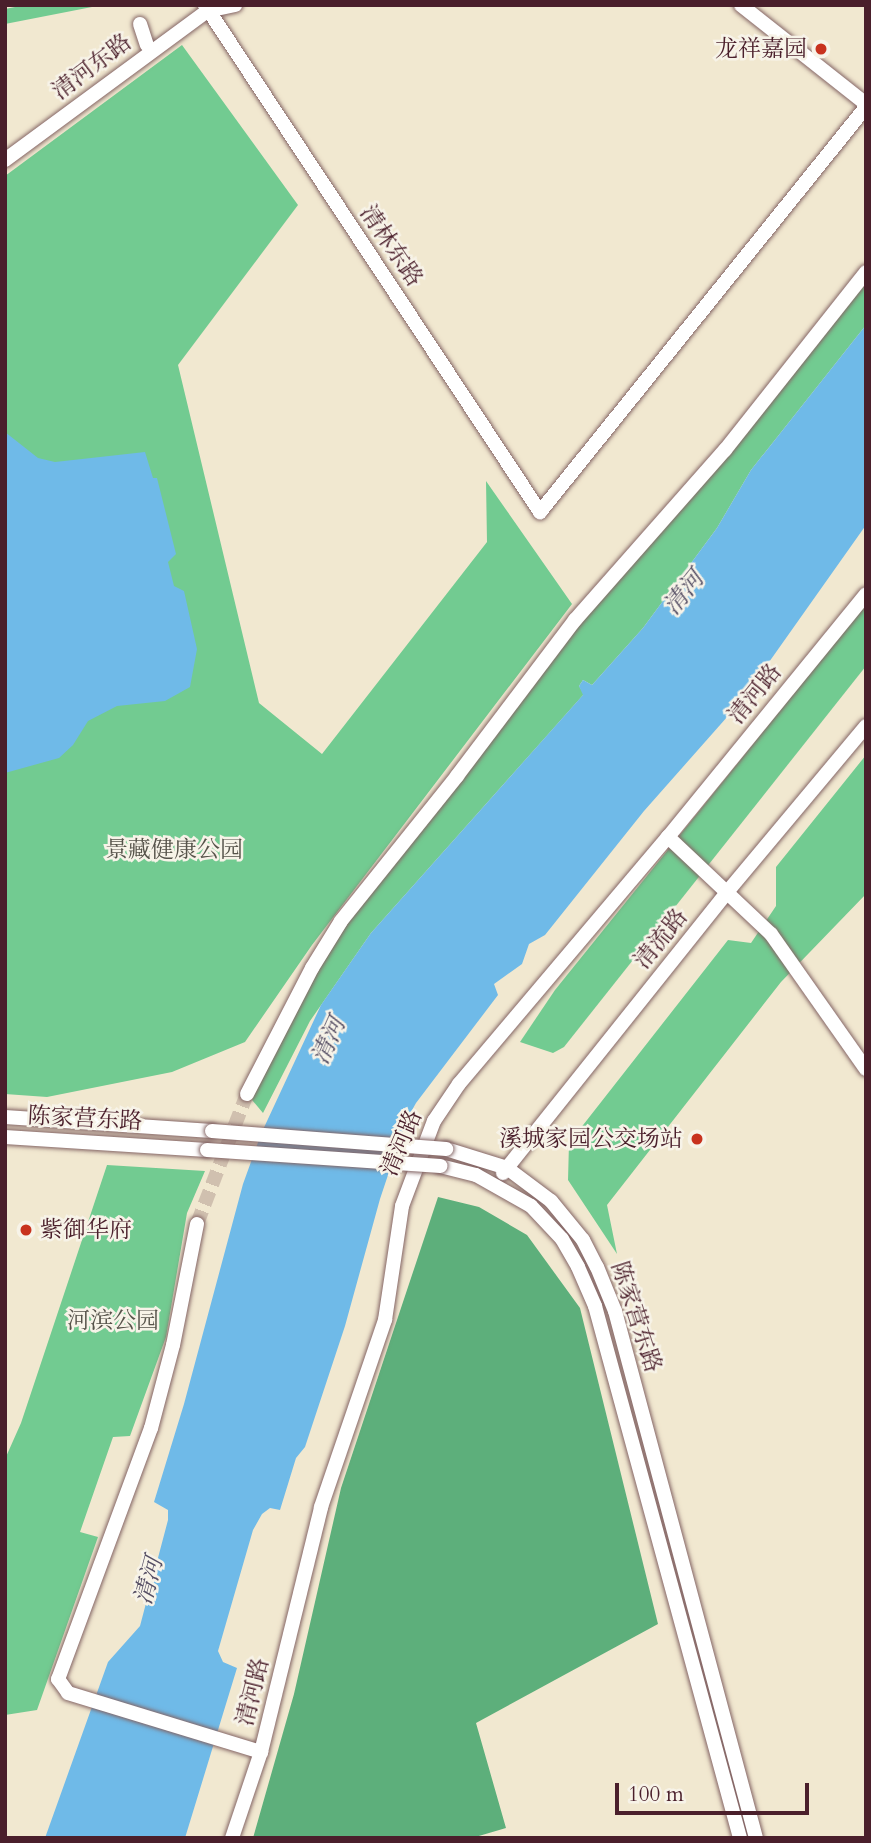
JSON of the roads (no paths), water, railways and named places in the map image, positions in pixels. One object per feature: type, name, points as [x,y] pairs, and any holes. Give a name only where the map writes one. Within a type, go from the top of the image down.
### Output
[{"type":"street","points":[[206,8],[236,5]]},
{"type":"street","points":[[741,5],[866,106]]},
{"type":"street","name":"清河东路","points":[[5,160],[206,8]]},
{"type":"street","name":"清林东路","points":[[206,8],[540,512],[866,106]]},
{"type":"street","points":[[140,24],[147,44]]},
{"type":"street","points":[[247,1094],[312,968],[341,921],[457,776],[575,620],[724,450],[866,272]]},
{"type":"street","name":"清河路","points":[[232,1838],[261,1752],[321,1507],[384,1320],[402,1206],[434,1121],[459,1084],[668,837],[866,594]]},
{"type":"street","name":"清流路","points":[[495,1184],[728,891],[866,726]]},
{"type":"street","points":[[668,837],[772,934],[866,1069]]},
{"type":"street","name":"陈家营东路","points":[[5,1117],[446,1149],[508,1168],[551,1201],[583,1240],[615,1311],[756,1838]]},
{"type":"street","name":"陈家营东路","points":[[5,1137],[440,1166],[468,1172],[495,1184],[548,1221],[578,1267],[595,1306],[740,1838]]},
{"type":"street","points":[[197,1224],[151,1428],[58,1679],[68,1693],[261,1752]]},
{"type":"water","name":"清河","points":[[866,325],[866,525],[743,699],[644,811],[545,935],[529,944],[522,964],[494,984],[498,995],[416,1103],[406,1121],[380,1199],[345,1326],[305,1447],[296,1458],[280,1510],[270,1508],[262,1514],[253,1530],[218,1651],[223,1662],[237,1668],[185,1838],[45,1838],[108,1662],[140,1626],[168,1520],[168,1510],[154,1502],[184,1404],[243,1184],[261,1134],[321,1005],[371,933],[583,695],[579,686],[583,680],[592,685],[643,628],[717,528],[751,470]]},
{"type":"water","points":[[5,432],[38,458],[55,462],[145,452],[153,478],[157,478],[176,554],[168,562],[174,586],[184,591],[197,649],[190,687],[165,701],[117,706],[88,721],[73,745],[59,758],[5,773]]},
{"type":"tunnel","points":[[197,1224],[247,1094]]},
{"type":"place","name":"龙祥嘉园","points":[[821,49]]},
{"type":"place","name":"溪城家园公交场站","points":[[697,1139]]},
{"type":"place","name":"紫御华府","points":[[26,1230]]},
{"type":"park label","name":"景藏健康公园","points":[[174,850]]},
{"type":"park label","name":"河滨公园","points":[[113,1321]]}]
